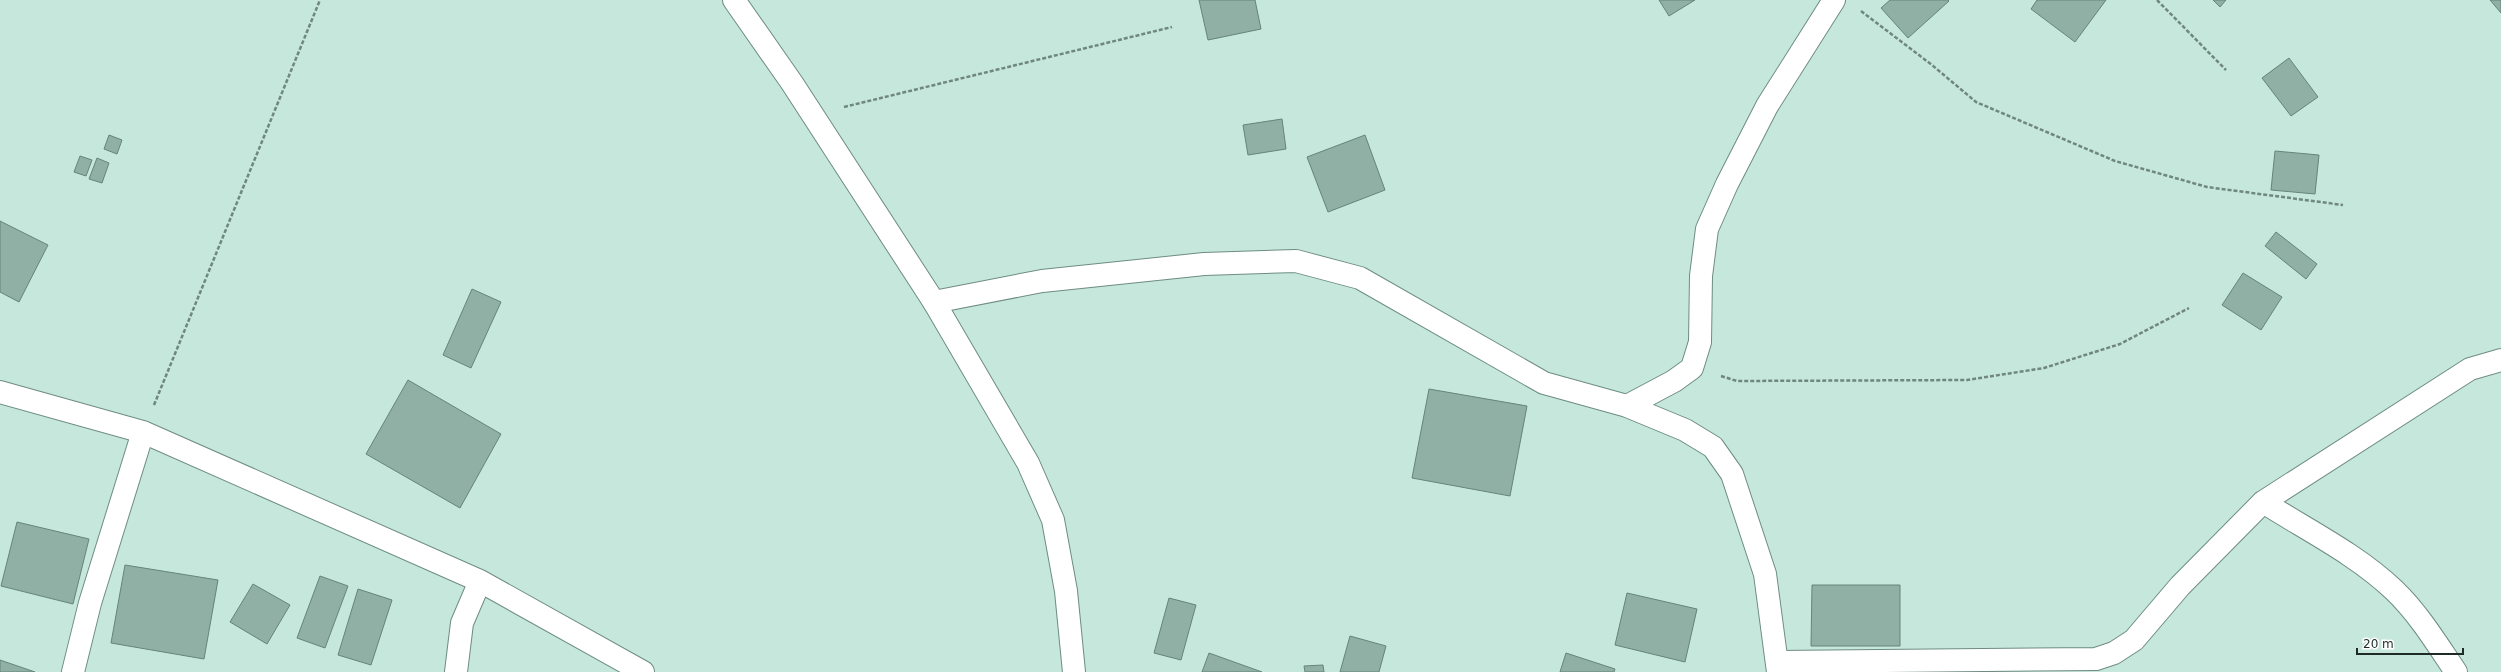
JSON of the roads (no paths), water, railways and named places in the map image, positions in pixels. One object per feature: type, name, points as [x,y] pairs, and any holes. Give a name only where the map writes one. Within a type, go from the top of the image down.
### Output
[{"type":"street","points":[[734,0],[812,114],[934,302],[1028,463],[1053,520],[1066,591],[1074,672]]},
{"type":"street","points":[[1627,406],[1674,381],[1692,368],[1700,342],[1701,276],[1707,229],[1727,184],[1767,106],[1834,0]]},
{"type":"street","points":[[934,302],[1042,281],[1204,264],[1296,261],[1360,278],[1544,383],[1627,406],[1685,430],[1713,447],[1732,474],[1765,574],[1778,667],[2096,658],[2114,653],[2134,640],[2180,586],[2263,502],[2470,369],[2501,360]]},
{"type":"street","points":[[0,392],[143,432],[480,581],[643,672]]},
{"type":"street","points":[[73,672],[90,602],[143,432]]},
{"type":"street","points":[[2263,502],[2356,560],[2394,590],[2422,622],[2456,672]]},
{"type":"street","points":[[456,672],[462,623],[480,581]]}]
